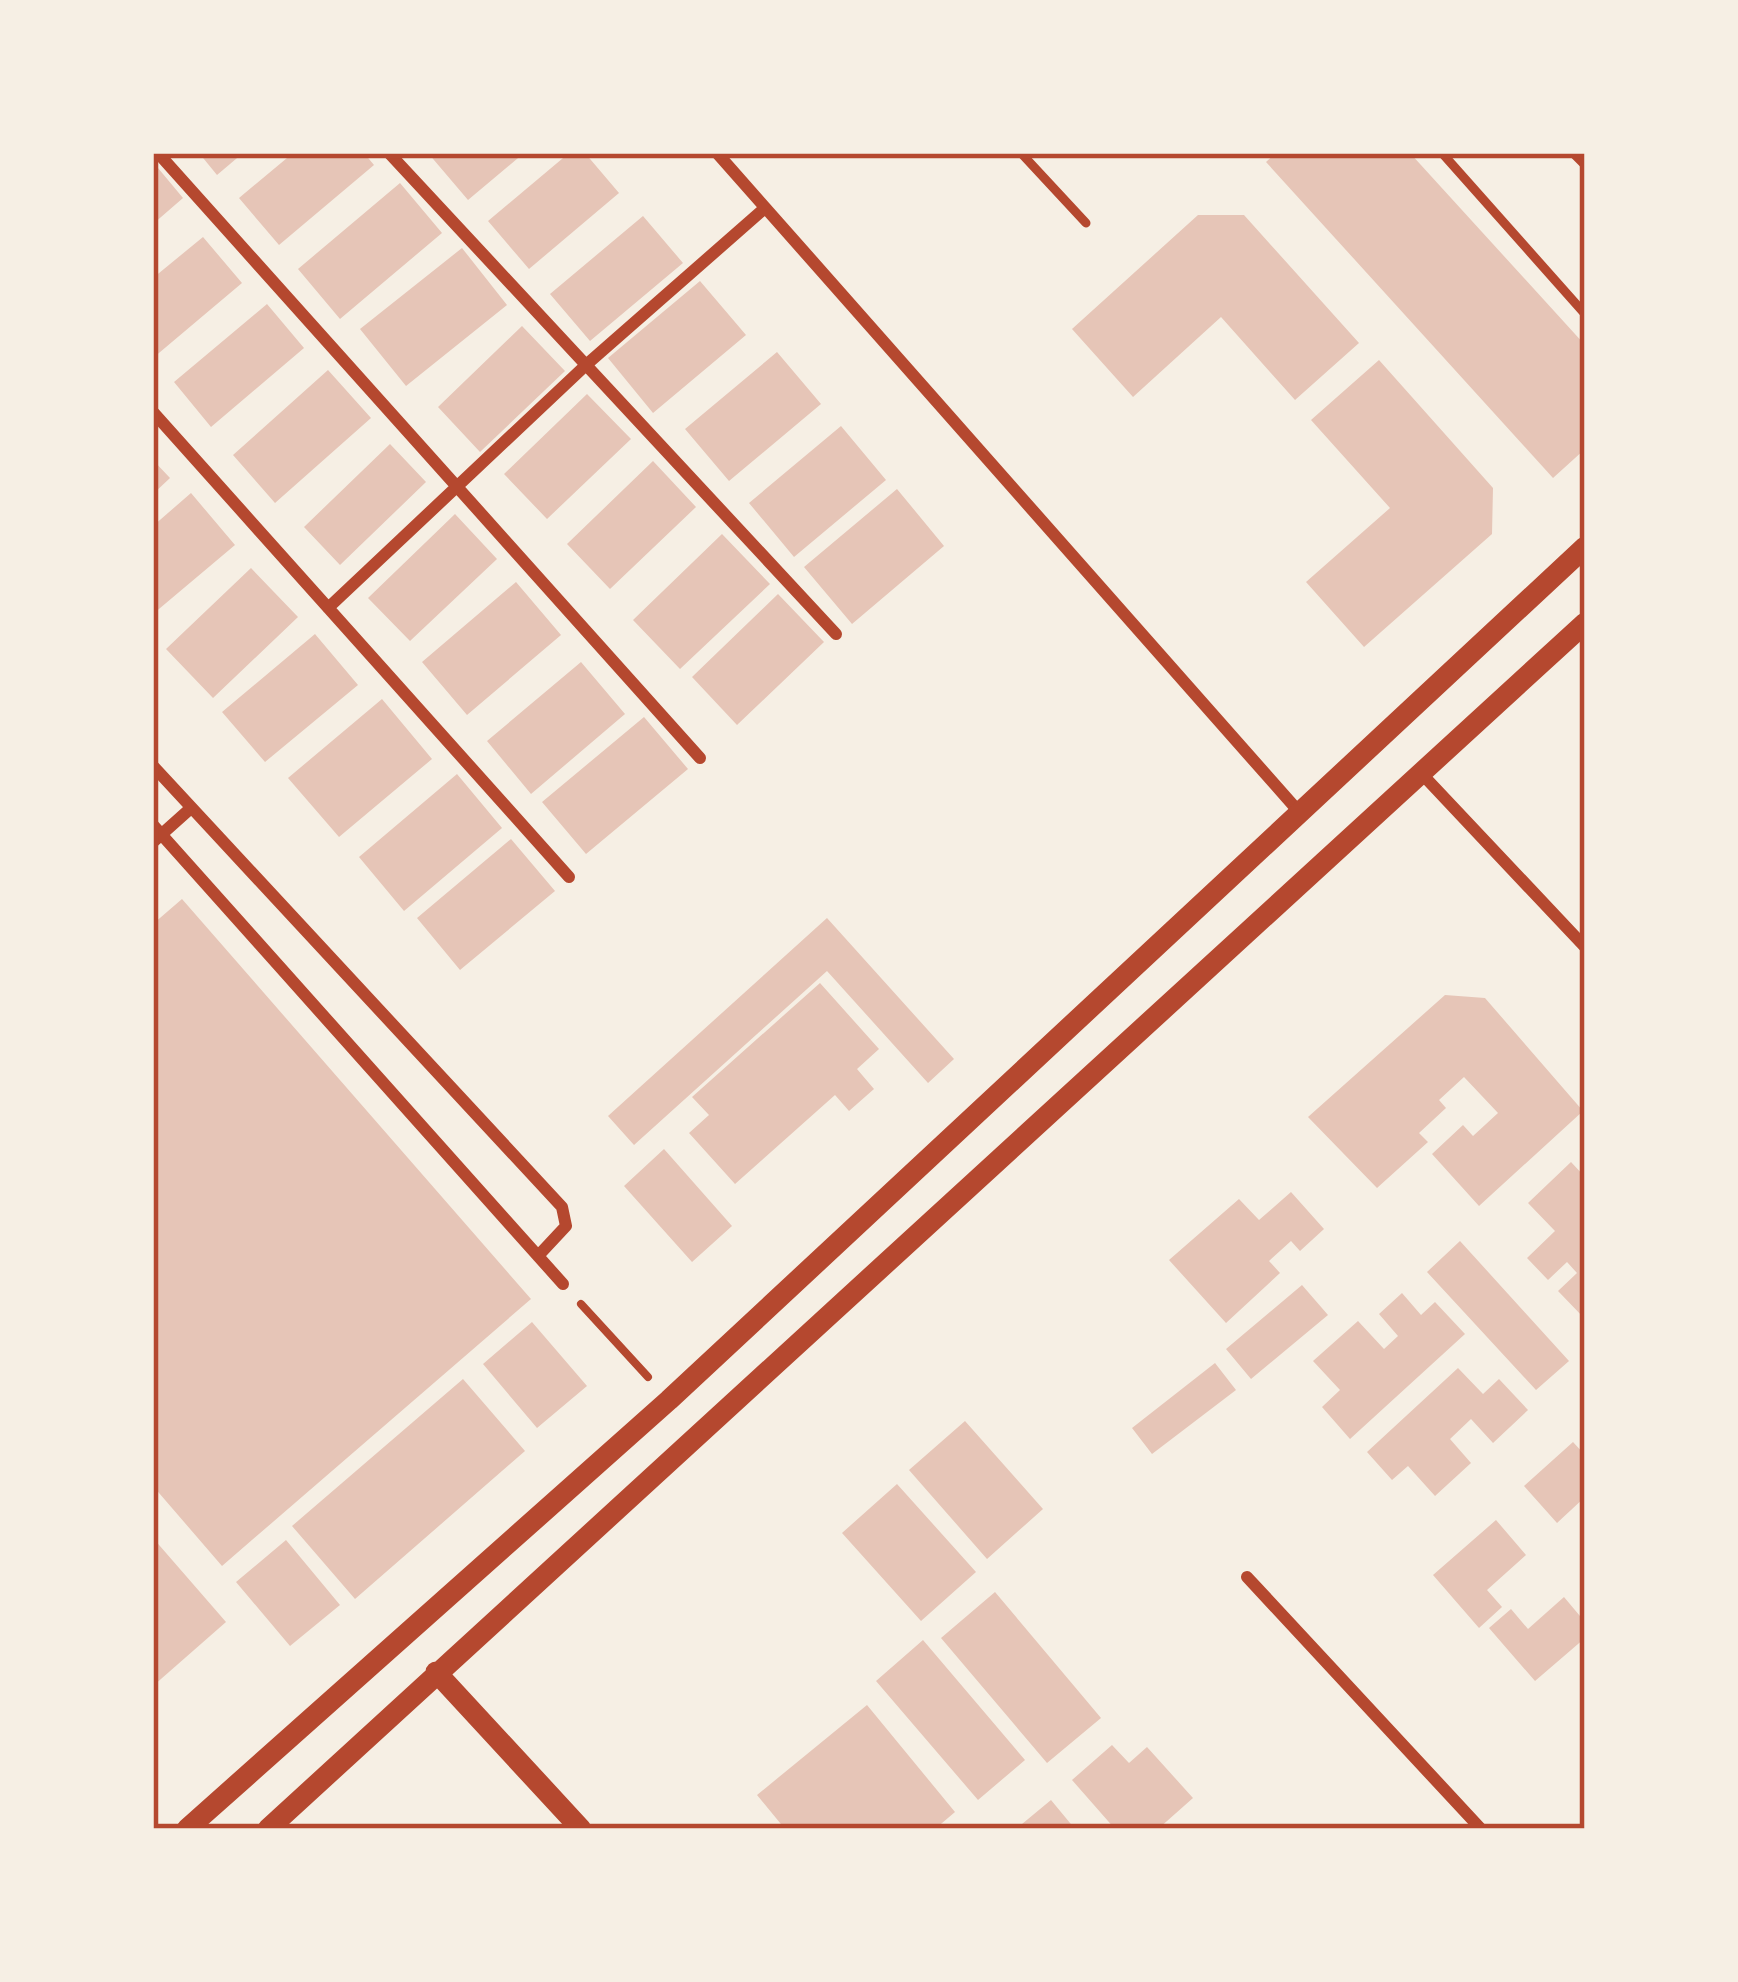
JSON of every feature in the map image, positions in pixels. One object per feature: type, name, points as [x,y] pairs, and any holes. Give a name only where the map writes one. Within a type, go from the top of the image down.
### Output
[{"type":"street","points":[[158,153],[700,758]]},
{"type":"street","points":[[389,153],[836,634]]},
{"type":"street","points":[[717,153],[1301,814]]},
{"type":"street","points":[[328,608],[586,365],[765,208]]},
{"type":"street","points":[[153,412],[569,877]]},
{"type":"street","points":[[188,1829],[669,1400],[1585,547]]},
{"type":"street","points":[[268,1829],[1585,623]]},
{"type":"street","points":[[153,766],[562,1207],[566,1226],[538,1256]]},
{"type":"street","points":[[1421,772],[1585,947]]},
{"type":"street","points":[[191,808],[156,834],[562,1283]]},
{"type":"street","points":[[1247,1577],[1481,1829]]},
{"type":"street","points":[[436,1672],[581,1829]]},
{"type":"lane","points":[[1022,153],[1087,223]]},
{"type":"lane","points":[[1442,153],[1585,314]]},
{"type":"lane","points":[[1573,153],[1585,165]]},
{"type":"path","points":[[562,1283],[669,1400]]},
{"type":"building","points":[[199,153],[243,153],[217,175]]},
{"type":"building","points":[[293,153],[364,153],[374,165],[279,245],[239,198]]},
{"type":"building","points":[[428,153],[524,153],[468,200]]},
{"type":"building","points":[[569,153],[585,153],[619,193],[529,269],[488,221]]},
{"type":"building","points":[[1276,153],[1410,153],[1585,345],[1585,449],[1553,478],[1266,162]]},
{"type":"building","points":[[153,162],[183,198],[153,224]]},
{"type":"building","points":[[400,183],[442,233],[340,319],[298,269]]},
{"type":"building","points":[[1198,215],[1244,215],[1359,343],[1295,400],[1221,317],[1133,397],[1072,329]]},
{"type":"building","points":[[643,216],[683,263],[590,341],[550,294]]},
{"type":"building","points":[[203,237],[242,283],[153,358],[153,278]]},
{"type":"building","points":[[462,248],[507,305],[406,386],[360,329]]},
{"type":"building","points":[[700,281],[746,335],[653,413],[608,358]]},
{"type":"building","points":[[267,304],[304,348],[211,427],[174,382]]},
{"type":"building","points":[[522,326],[565,371],[480,452],[438,407]]},
{"type":"building","points":[[777,352],[821,404],[729,481],[685,429]]},
{"type":"building","points":[[1379,360],[1493,488],[1492,534],[1364,647],[1306,582],[1390,508],[1311,420]]},
{"type":"building","points":[[328,370],[371,418],[275,503],[233,455]]},
{"type":"building","points":[[587,394],[631,439],[547,519],[504,474]]},
{"type":"building","points":[[841,426],[886,480],[794,557],[749,503]]},
{"type":"building","points":[[390,444],[426,482],[340,565],[304,527]]},
{"type":"building","points":[[153,460],[170,478],[153,494]]},
{"type":"building","points":[[653,461],[696,507],[610,589],[567,544]]},
{"type":"building","points":[[897,489],[944,546],[852,624],[804,567]]},
{"type":"building","points":[[191,493],[235,545],[153,614],[153,526]]},
{"type":"building","points":[[455,514],[497,559],[410,641],[368,598]]},
{"type":"building","points":[[722,534],[770,584],[680,669],[633,620]]},
{"type":"building","points":[[251,568],[298,617],[213,698],[166,649]]},
{"type":"building","points":[[516,582],[561,635],[467,715],[422,662]]},
{"type":"building","points":[[778,594],[824,642],[737,725],[692,677]]},
{"type":"building","points":[[315,634],[358,685],[265,762],[222,712]]},
{"type":"building","points":[[581,662],[625,714],[531,794],[487,741]]},
{"type":"building","points":[[382,699],[432,759],[339,837],[288,778]]},
{"type":"building","points":[[644,717],[688,769],[586,854],[542,802]]},
{"type":"building","points":[[457,774],[502,828],[404,911],[359,857]]},
{"type":"building","points":[[511,839],[555,891],[460,970],[417,918]]},
{"type":"building","points":[[182,899],[531,1299],[222,1566],[153,1486],[153,924]]},
{"type":"building","points":[[827,918],[954,1059],[928,1083],[827,971],[634,1145],[608,1116]]},
{"type":"building","points":[[820,983],[879,1049],[857,1069],[874,1089],[849,1111],[835,1095],[735,1184],[689,1133],[709,1115],[692,1097]]},
{"type":"building","points":[[1445,995],[1485,998],[1583,1111],[1479,1206],[1432,1154],[1463,1125],[1473,1136],[1498,1113],[1464,1077],[1439,1100],[1446,1108],[1419,1133],[1428,1142],[1377,1188],[1308,1117]]},
{"type":"building","points":[[664,1149],[732,1226],[692,1262],[624,1186]]},
{"type":"building","points":[[1571,1162],[1585,1177],[1585,1319],[1558,1291],[1577,1273],[1567,1262],[1548,1280],[1527,1258],[1555,1231],[1528,1203]]},
{"type":"building","points":[[1291,1192],[1324,1229],[1300,1251],[1291,1241],[1269,1261],[1280,1273],[1226,1323],[1169,1260],[1239,1199],[1259,1220]]},
{"type":"building","points":[[1460,1241],[1569,1361],[1536,1390],[1427,1272]]},
{"type":"building","points":[[1302,1285],[1328,1315],[1251,1379],[1226,1349]]},
{"type":"building","points":[[1402,1293],[1421,1315],[1435,1302],[1465,1334],[1350,1439],[1322,1407],[1340,1390],[1313,1361],[1358,1321],[1384,1349],[1398,1336],[1379,1314]]},
{"type":"building","points":[[532,1322],[587,1386],[537,1428],[483,1364]]},
{"type":"building","points":[[1215,1363],[1236,1390],[1152,1454],[1132,1428]]},
{"type":"building","points":[[1458,1368],[1483,1394],[1499,1379],[1528,1410],[1493,1443],[1471,1419],[1450,1439],[1471,1463],[1435,1496],[1408,1466],[1392,1480],[1367,1452]]},
{"type":"building","points":[[463,1379],[525,1451],[355,1599],[292,1526]]},
{"type":"building","points":[[965,1421],[1043,1509],[987,1559],[909,1470]]},
{"type":"building","points":[[1573,1442],[1585,1455],[1585,1497],[1557,1523],[1524,1486]]},
{"type":"building","points":[[897,1484],[976,1572],[921,1621],[842,1533]]},
{"type":"building","points":[[1496,1520],[1526,1555],[1487,1590],[1502,1607],[1479,1628],[1433,1575]]},
{"type":"building","points":[[153,1538],[226,1622],[153,1686]]},
{"type":"building","points":[[286,1540],[340,1605],[290,1646],[236,1582]]},
{"type":"building","points":[[995,1592],[1101,1718],[1047,1763],[941,1638]]},
{"type":"building","points":[[1564,1597],[1585,1622],[1585,1638],[1535,1681],[1489,1628],[1511,1609],[1528,1629]]},
{"type":"building","points":[[923,1640],[1025,1760],[978,1800],[876,1681]]},
{"type":"building","points":[[867,1705],[955,1812],[935,1829],[785,1829],[757,1795]]},
{"type":"building","points":[[1112,1745],[1129,1763],[1147,1747],[1193,1798],[1158,1829],[1115,1829],[1072,1780]]},
{"type":"building","points":[[1051,1800],[1075,1829],[1026,1829],[1022,1824]]}]
